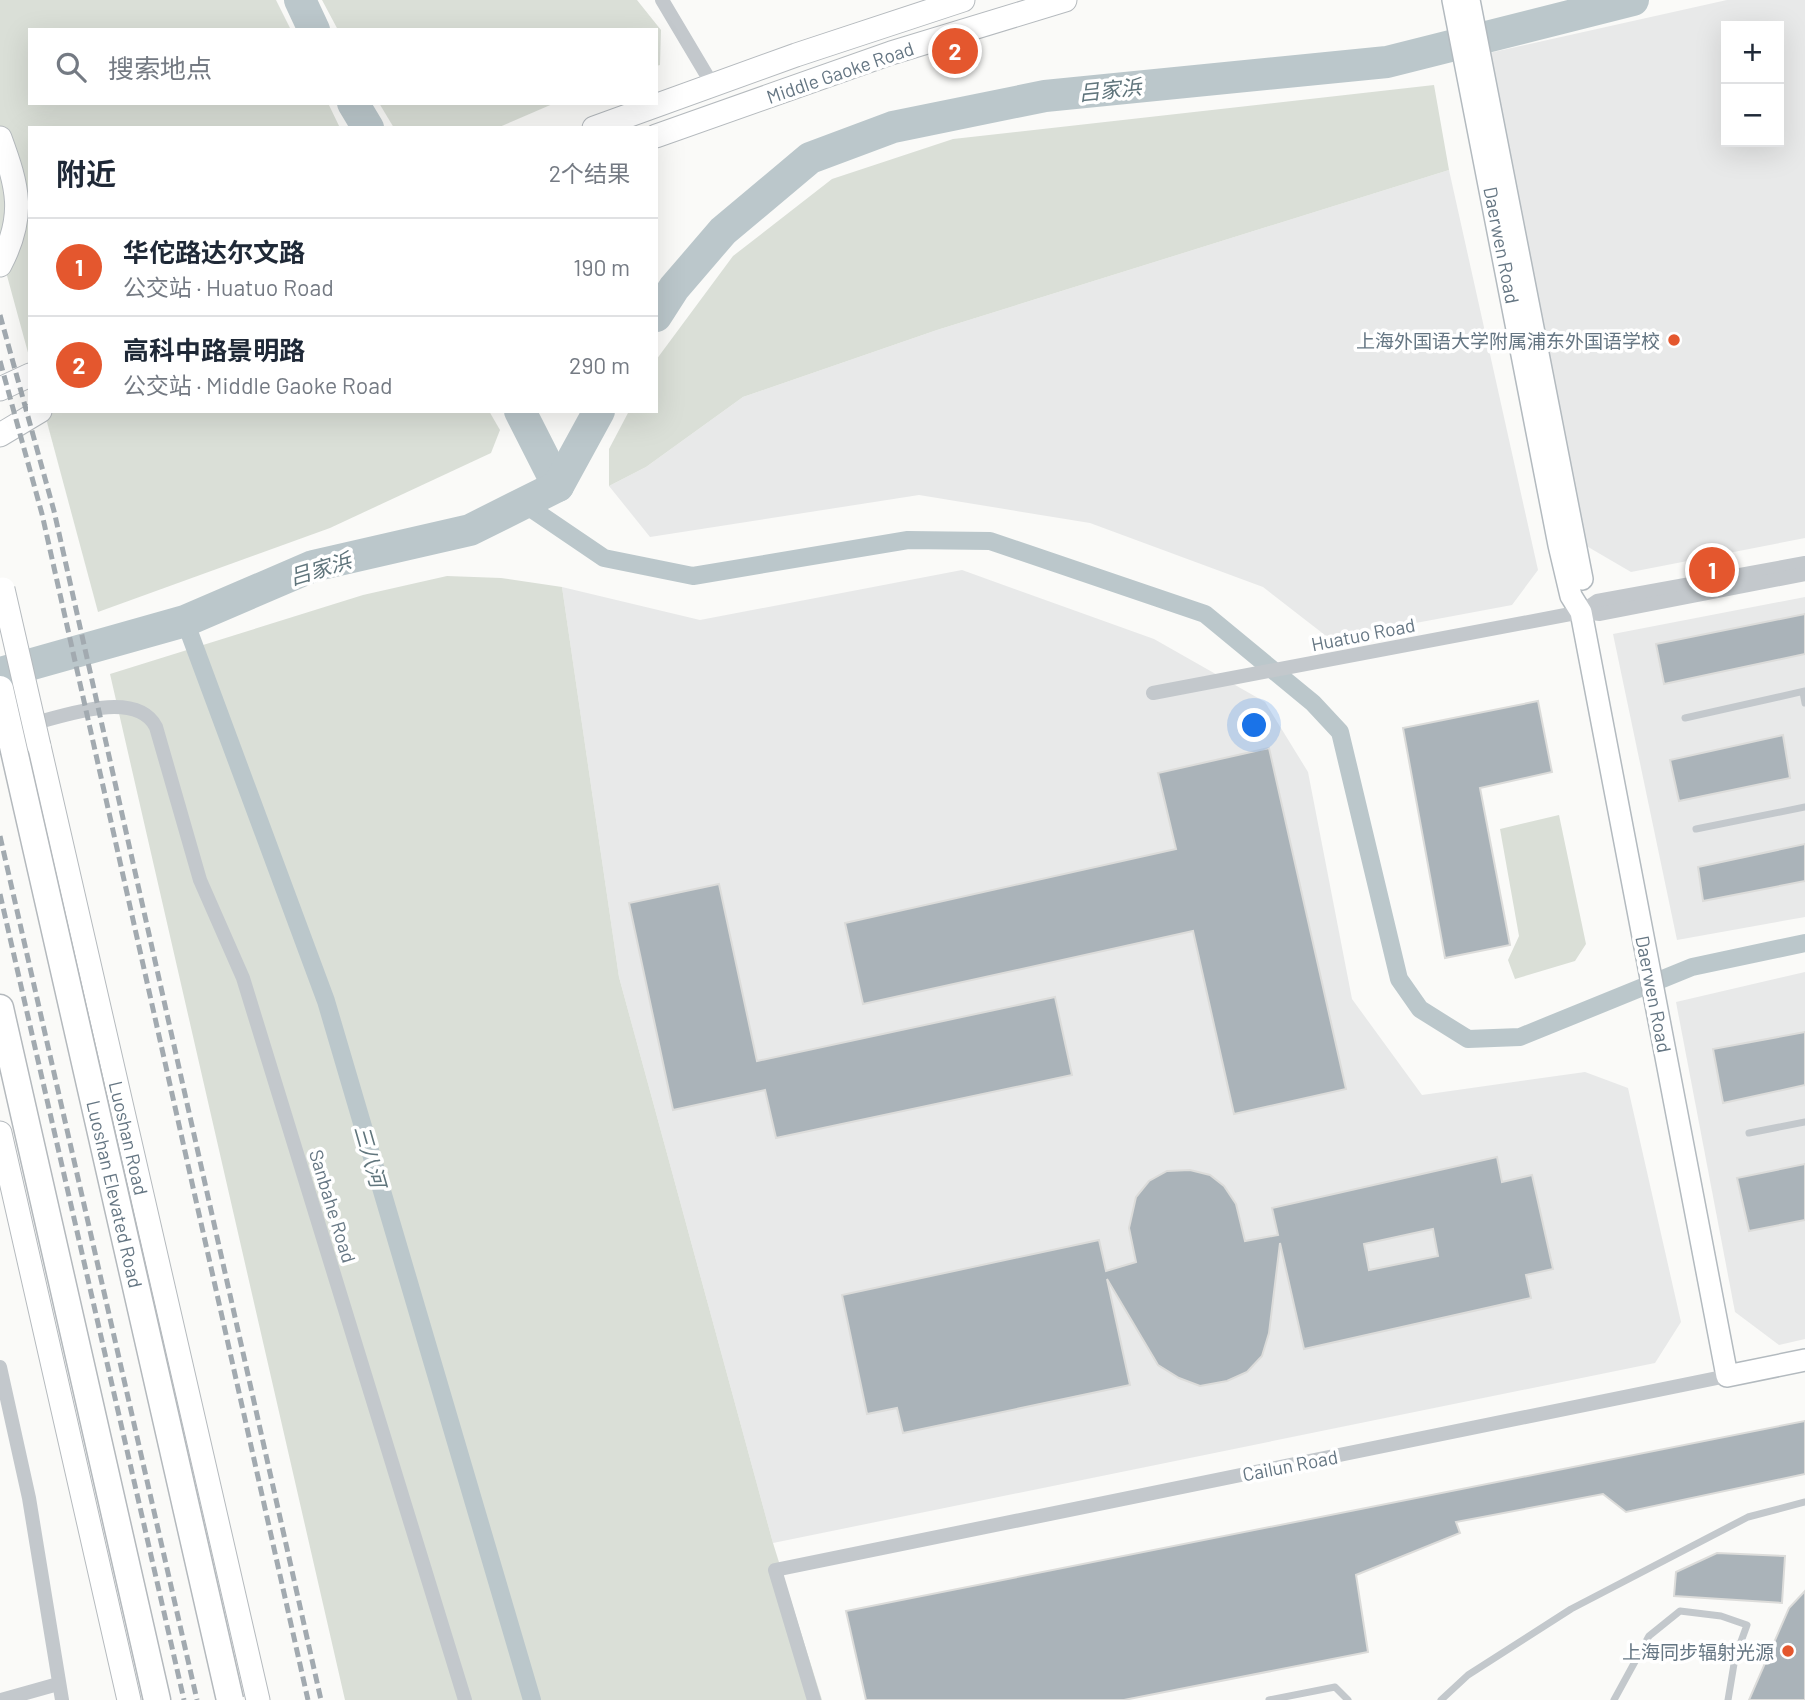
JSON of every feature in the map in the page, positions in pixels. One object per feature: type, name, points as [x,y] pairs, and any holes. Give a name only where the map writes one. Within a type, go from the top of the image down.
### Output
[{"type":"highway","name":"Luoshan Elevated Road","points":[[0,689],[230,1700]]},
{"type":"highway","points":[[0,1008],[157,1700]]},
{"type":"main road","name":"Middle Gaoke Road","points":[[658,135],[891,53],[1065,0]]},
{"type":"main road","name":"Middle Gaoke Road","points":[[658,104],[954,1]]},
{"type":"main road","name":"Middle Gaoke Road","points":[[599,126],[656,105]]},
{"type":"main road","points":[[4,147],[28,203]]},
{"type":"main road","points":[[0,265],[16,222],[19,200],[4,147]]},
{"type":"main road","points":[[0,389],[28,376]]},
{"type":"main road","points":[[0,435],[37,413]]},
{"type":"main road","name":"Luoshan Road","points":[[2,582],[258,1700]]},
{"type":"main road","points":[[0,1133],[129,1700]]},
{"type":"street","points":[[662,0],[712,84]]},
{"type":"street","name":"Daerwen Road","points":[[1453,0],[1484,118],[1585,594],[1581,612],[1727,1376]]},
{"type":"street","name":"Daerwen Road","points":[[1469,0],[1484,118]]},
{"type":"street","name":"Huatuo Road","points":[[1581,612],[1597,601],[1805,563]]},
{"type":"street","name":"Huatuo Road","points":[[1153,693],[1581,612],[1600,614],[1805,574]]},
{"type":"street","name":"Sanbahe Road","points":[[0,733],[106,708],[140,710],[151,718],[156,727],[205,894],[243,978],[465,1700]]},
{"type":"street","name":"Cailun Road","points":[[814,1700],[775,1570],[1805,1360]]},
{"type":"street","points":[[0,1367],[4,1400],[40,1558],[61,1700]]},
{"type":"street","points":[[1,1700],[58,1684]]},
{"type":"lane","points":[[1685,718],[1804,692],[1805,703]]},
{"type":"lane","points":[[1696,829],[1805,807]]},
{"type":"lane","points":[[1749,1133],[1805,1122]]},
{"type":"lane","points":[[1441,1700],[1468,1675],[1571,1609],[1748,1517],[1805,1502]]},
{"type":"lane","points":[[1614,1700],[1649,1636],[1680,1611],[1721,1616],[1747,1625],[1735,1658],[1728,1700]]},
{"type":"lane","points":[[1269,1700],[1335,1687],[1348,1700]]},
{"type":"shaded area","points":[[0,0],[276,0],[290,28],[28,28],[28,105],[329,105],[339,126],[28,126],[28,353],[0,250]]},
{"type":"shaded area","points":[[322,0],[637,0],[661,30],[660,65],[658,28],[337,28]]},
{"type":"shaded area","name":"上海外国语大学附属浦东外国语学校","points":[[1727,0],[1805,0],[1805,538],[1631,572],[1583,544],[1489,53]]},
{"type":"shaded area","points":[[1434,85],[1449,170],[937,330],[743,397],[646,467],[609,486],[609,449],[628,413],[658,413],[658,357],[733,256],[832,179],[953,139]]},
{"type":"shaded area","points":[[380,105],[550,105],[502,126],[393,126]]},
{"type":"shaded area","points":[[1449,170],[1538,570],[1512,605],[1330,639],[1263,587],[1090,523],[919,495],[650,537],[609,486],[646,467],[743,397],[937,330]]},
{"type":"shaded area","points":[[45,413],[490,413],[500,430],[491,453],[330,528],[98,612]]},
{"type":"shaded area","points":[[962,570],[1154,639],[1265,702],[1308,772],[1352,999],[1422,1095],[1585,1072],[1628,1088],[1681,1322],[1655,1363],[773,1543],[619,977],[562,587],[700,620]]},
{"type":"shaded area","points":[[447,576],[501,578],[562,587],[619,977],[773,1543],[822,1700],[345,1700],[110,674],[363,595]]},
{"type":"shaded area","points":[[1805,597],[1805,917],[1677,940],[1613,634]]},
{"type":"shaded area","points":[[1559,815],[1586,944],[1575,961],[1515,979],[1508,960],[1519,936],[1500,829]]},
{"type":"shaded area","points":[[1805,972],[1805,1339],[1779,1345],[1735,1312],[1676,1002]]},
{"type":"building","points":[[1805,614],[1805,654],[1664,684],[1656,644]]},
{"type":"building","points":[[1538,701],[1552,772],[1480,788],[1510,945],[1445,958],[1403,728]]},
{"type":"building","points":[[1783,735],[1790,778],[1679,801],[1670,760]]},
{"type":"building","points":[[1269,748],[1346,1089],[1234,1114],[1193,931],[863,1004],[845,923],[1176,849],[1158,773]]},
{"type":"building","points":[[1805,844],[1805,881],[1703,901],[1698,867]]},
{"type":"building","points":[[719,884],[757,1061],[1055,997],[1072,1075],[776,1138],[765,1090],[673,1110],[629,903]]},
{"type":"building","points":[[1805,1032],[1805,1085],[1723,1103],[1713,1049]]},
{"type":"building","points":[[1497,1157],[1502,1182],[1532,1175],[1553,1269],[1526,1275],[1531,1298],[1304,1349],[1280,1243],[1269,1333],[1262,1356],[1247,1372],[1227,1381],[1200,1386],[1179,1378],[1158,1365],[1107,1279],[1130,1385],[903,1433],[897,1408],[867,1414],[842,1295],[1099,1240],[1106,1271],[1136,1262],[1129,1228],[1136,1197],[1149,1181],[1167,1171],[1190,1170],[1210,1175],[1224,1186],[1236,1204],[1245,1241],[1278,1235],[1272,1208]],"holes":[[[1433,1229],[1438,1256],[1369,1270],[1364,1244]]]},
{"type":"building","points":[[1805,1164],[1805,1220],[1749,1231],[1737,1178]]},
{"type":"building","points":[[1805,1421],[1805,1474],[1626,1512],[1603,1494],[1456,1522],[1460,1533],[1356,1575],[1368,1652],[1124,1700],[866,1700],[846,1611]]},
{"type":"building","points":[[1717,1553],[1785,1556],[1782,1603],[1674,1596],[1676,1572]]},
{"type":"building","name":"上海同步辐射光源","points":[[1805,1591],[1805,1700],[1749,1700],[1789,1608]]},
{"type":"waterway","name":"三八河","points":[[300,0],[313,28]]},
{"type":"waterway","name":"吕家浜","points":[[658,313],[674,288],[723,231],[810,158],[893,127],[1045,96],[1387,62],[1633,0]]},
{"type":"waterway","name":"三八河","points":[[354,105],[367,126]]},
{"type":"waterway","name":"三八河","points":[[521,413],[558,486]]},
{"type":"waterway","name":"吕家浜","points":[[0,673],[185,621],[313,566],[470,530],[558,486],[598,413]]},
{"type":"waterway","points":[[523,503],[604,558],[693,576],[908,540],[990,541],[1205,614],[1313,703],[1340,732],[1399,979],[1420,1009],[1468,1039],[1520,1037],[1692,967],[1805,943]]},
{"type":"waterway","name":"三八河","points":[[185,621],[326,1001],[532,1700]]},
{"type":"railway","points":[[0,315],[54,511],[321,1700]]},
{"type":"railway","points":[[0,361],[42,514],[308,1700]]},
{"type":"railway","points":[[0,836],[197,1700]]},
{"type":"railway","points":[[0,894],[184,1700]]},
{"type":"place","name":"高科中路景明路","points":[[955,51]]},
{"type":"place","name":"上海外国语大学附属浦东外国语学校","points":[[1674,340]]},
{"type":"place","name":"华佗路达尔文路","points":[[1712,570]]},
{"type":"place","name":"上海同步辐射光源","points":[[1788,1651]]}]
